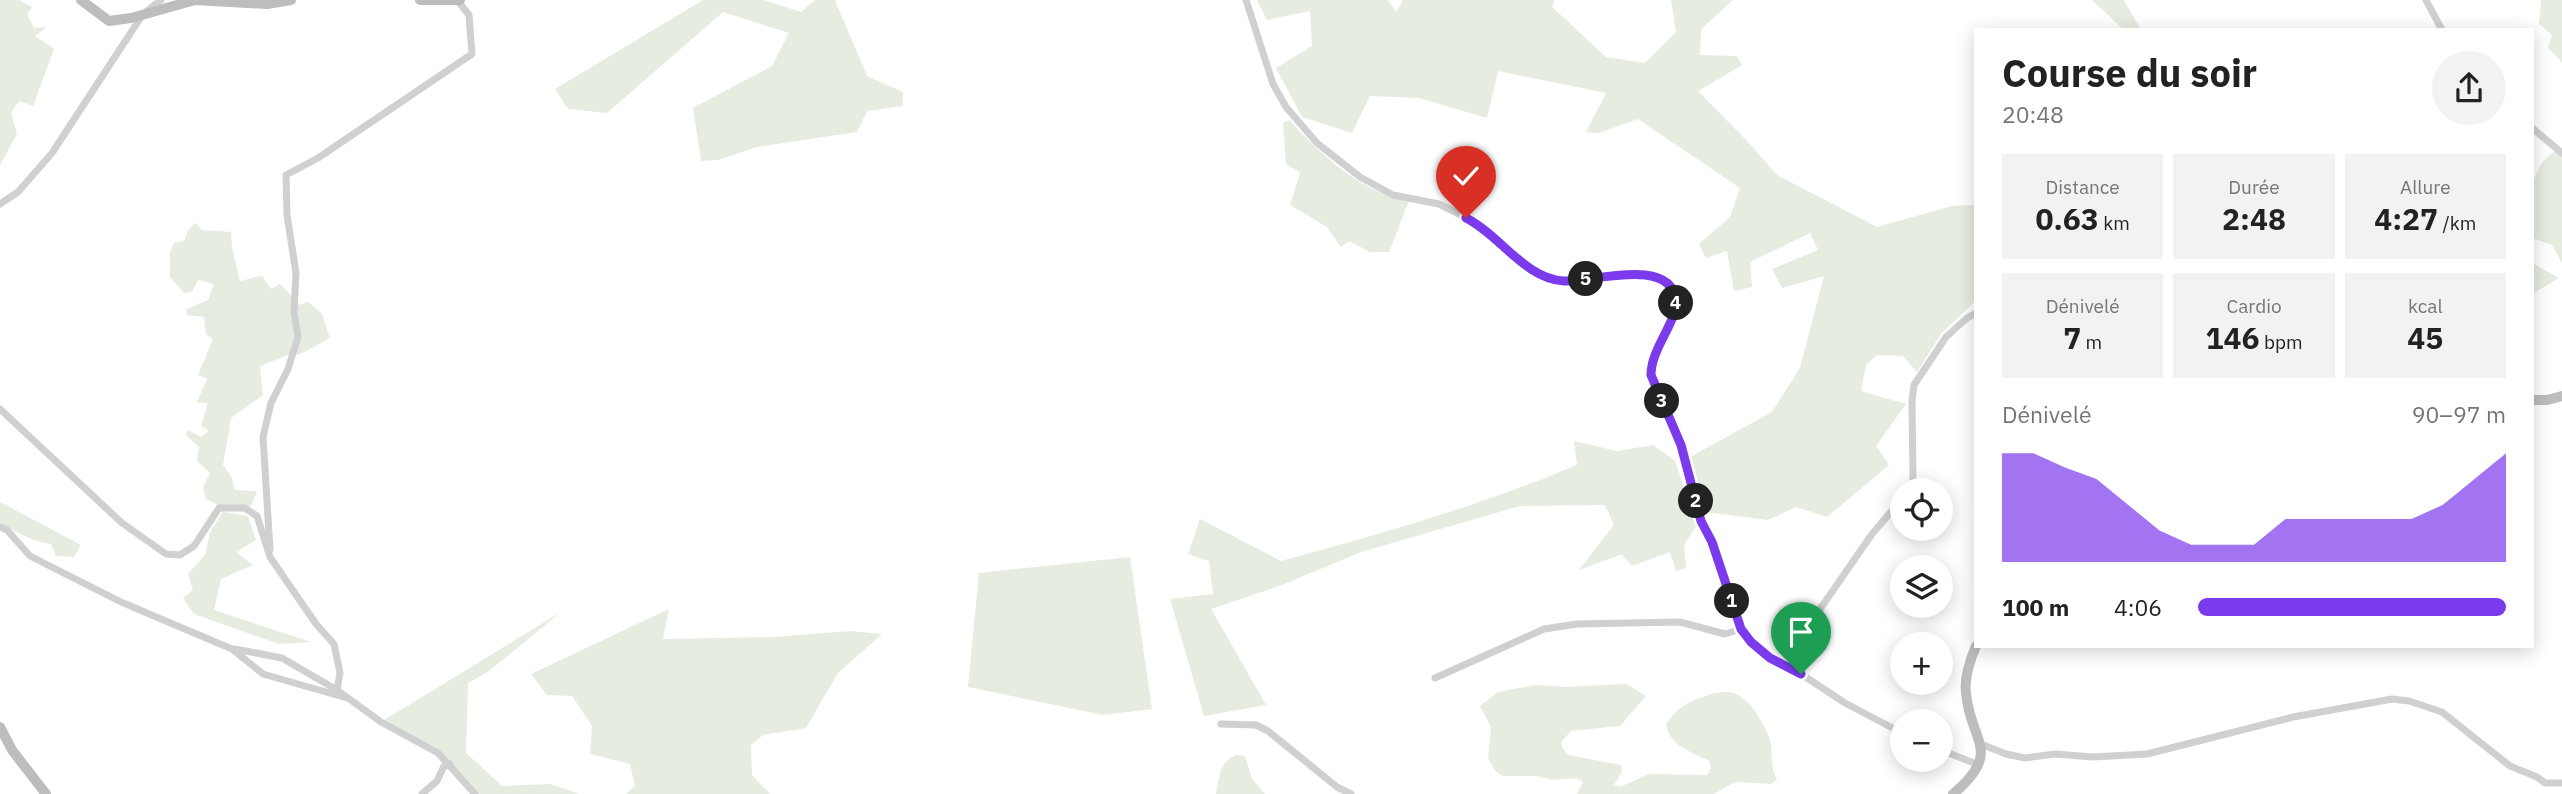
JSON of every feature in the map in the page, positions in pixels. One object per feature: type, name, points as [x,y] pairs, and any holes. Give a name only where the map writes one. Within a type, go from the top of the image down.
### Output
[{"type":"street","points":[[81,0],[109,20],[143,15],[195,0],[267,4],[291,0]]},
{"type":"street","points":[[0,205],[18,192],[52,153],[143,15],[161,0]]},
{"type":"street","points":[[270,556],[263,437],[271,403],[288,369],[298,337],[294,312],[296,273],[287,215],[286,175],[318,158],[472,54],[469,15],[459,1],[420,0]]},
{"type":"street","points":[[1246,0],[1273,84],[1286,107],[1317,143],[1360,177],[1393,195],[1439,204],[1475,222],[1541,275],[1564,281],[1642,275],[1660,278],[1670,285],[1676,298],[1676,309],[1655,352],[1651,375],[1681,445],[1701,521],[1712,542],[1741,629],[1751,642],[1770,658],[1890,727]]},
{"type":"street","points":[[2426,0],[2441,28]]},
{"type":"street","points":[[2534,130],[2562,153]]},
{"type":"street","points":[[1913,478],[1914,385],[1946,337],[1974,314]]},
{"type":"street","points":[[2534,400],[2562,396]]},
{"type":"street","points":[[0,409],[122,523],[166,554],[180,555],[185,552],[201,538],[219,508],[245,508],[257,516],[270,556],[316,624],[334,644],[340,673],[337,690]]},
{"type":"street","points":[[1801,674],[1803,638],[1809,625],[1872,534],[1890,513]]},
{"type":"street","points":[[0,527],[7,530],[30,556],[121,602],[232,649],[282,658],[354,700],[381,722],[428,746],[450,765],[475,794]]},
{"type":"street","points":[[1435,678],[1544,629],[1577,624],[1680,622],[1725,634],[1741,629]]},
{"type":"street","points":[[1953,794],[1968,782],[1979,765],[1981,744],[1966,693],[1968,668],[1975,648]]},
{"type":"street","points":[[232,649],[263,674],[354,700]]},
{"type":"street","points":[[1981,744],[2025,758],[2055,754],[2093,757],[2147,754],[2293,717],[2392,699],[2409,701],[2442,712],[2510,766],[2545,783],[2562,783]]},
{"type":"street","points":[[1221,724],[1256,725],[1268,731],[1337,787],[1351,794]]},
{"type":"street","points":[[0,727],[12,750],[46,794]]},
{"type":"street","points":[[1953,755],[1979,765]]},
{"type":"street","points":[[422,794],[437,781],[444,766],[450,765]]},
{"type":"shaded area","points":[[0,0],[19,0],[32,7],[27,14],[34,28],[46,27],[35,36],[54,49],[33,106],[19,101],[11,113],[17,134],[0,165]]},
{"type":"shaded area","points":[[703,0],[764,0],[801,12],[815,0],[835,0],[867,76],[903,92],[903,106],[867,111],[857,132],[757,147],[718,160],[701,161],[693,108],[772,66],[789,33],[723,12],[607,113],[568,109],[555,89]]},
{"type":"shaded area","points":[[1257,0],[1388,0],[1396,12],[1403,0],[1555,0],[1552,7],[1606,57],[1645,63],[1676,32],[1671,0],[1733,0],[1701,29],[1700,55],[1737,56],[1742,65],[1698,91],[1777,175],[1877,227],[1952,206],[1974,205],[1974,302],[1941,334],[1917,372],[1903,356],[1877,355],[1866,365],[1861,391],[1906,404],[1876,446],[1889,465],[1827,517],[1796,507],[1768,520],[1706,512],[1690,457],[1772,412],[1800,368],[1824,276],[1782,288],[1772,269],[1818,250],[1810,233],[1750,262],[1752,287],[1734,291],[1727,251],[1706,258],[1699,244],[1730,217],[1740,188],[1638,119],[1599,133],[1586,132],[1606,93],[1498,71],[1487,118],[1419,98],[1370,96],[1352,133],[1302,117],[1276,68],[1312,46],[1310,11],[1267,20]]},
{"type":"shaded area","points":[[2092,0],[2124,0],[2140,28],[2122,28]]},
{"type":"shaded area","points":[[2541,0],[2562,0],[2562,63],[2548,47],[2552,35],[2539,24]]},
{"type":"shaded area","points":[[1289,120],[1328,159],[1343,170],[1374,189],[1409,201],[1389,252],[1370,252],[1349,241],[1341,247],[1327,227],[1290,205],[1300,173],[1286,164],[1283,123]]},
{"type":"shaded area","points":[[2562,148],[2562,263],[2552,245],[2534,239],[2534,182],[2541,164]]},
{"type":"shaded area","points":[[196,223],[202,230],[231,232],[240,281],[262,276],[271,289],[280,284],[300,305],[308,302],[322,314],[330,338],[299,355],[290,354],[260,366],[263,395],[231,418],[223,465],[231,476],[235,490],[257,491],[251,506],[218,505],[206,499],[203,487],[210,473],[197,461],[199,447],[186,435],[188,430],[201,437],[209,431],[201,426],[208,403],[197,402],[207,379],[198,375],[213,339],[206,334],[204,317],[187,315],[187,309],[208,300],[214,284],[198,280],[192,292],[184,293],[170,277],[170,252],[174,243],[184,241],[188,230]]},
{"type":"shaded area","points":[[2534,264],[2559,278],[2534,293]]},
{"type":"shaded area","points":[[1574,441],[1617,451],[1653,445],[1675,461],[1697,525],[1684,545],[1686,568],[1676,571],[1670,552],[1632,566],[1622,554],[1579,570],[1614,525],[1605,505],[1520,506],[1361,552],[1282,585],[1211,609],[1266,705],[1204,716],[1170,599],[1213,594],[1209,561],[1188,554],[1200,519],[1281,561],[1431,518],[1577,465]]},
{"type":"shaded area","points":[[0,502],[81,545],[74,557],[56,556],[51,544],[33,540],[0,524]]},
{"type":"shaded area","points":[[223,512],[248,516],[256,540],[236,552],[253,565],[221,579],[214,610],[311,642],[279,644],[194,614],[183,598],[193,590],[188,574],[205,555],[210,532]]},
{"type":"shaded area","points":[[1130,557],[1152,709],[1103,715],[968,687],[979,573]]},
{"type":"shaded area","points":[[669,609],[663,639],[773,637],[850,631],[882,634],[838,673],[806,728],[763,735],[751,745],[752,775],[770,794],[626,794],[635,786],[630,764],[590,754],[592,726],[572,696],[547,695],[531,674]]},
{"type":"shaded area","points":[[561,612],[489,671],[468,683],[466,753],[502,786],[550,784],[580,794],[473,794],[438,753],[381,722]]},
{"type":"shaded area","points":[[1627,684],[1646,696],[1620,726],[1571,731],[1561,742],[1569,755],[1621,765],[1622,772],[1614,785],[1620,787],[1649,774],[1707,775],[1711,768],[1709,761],[1677,743],[1666,725],[1681,708],[1705,696],[1722,692],[1741,697],[1760,719],[1767,731],[1777,779],[1771,784],[1735,782],[1714,794],[1577,794],[1583,782],[1576,778],[1553,780],[1536,776],[1503,776],[1496,772],[1488,758],[1491,727],[1480,706],[1498,692],[1536,685],[1566,687]]},
{"type":"shaded area","points":[[1237,755],[1245,756],[1252,779],[1265,794],[1216,794],[1224,765]]},
{"type":"route","points":[[1466,218],[1486,229],[1534,271],[1549,278],[1564,281],[1602,276],[1652,275],[1670,285],[1676,298],[1676,309],[1655,352],[1651,375],[1681,445],[1701,521],[1712,542],[1741,629],[1758,649],[1770,658],[1801,674]]}]
